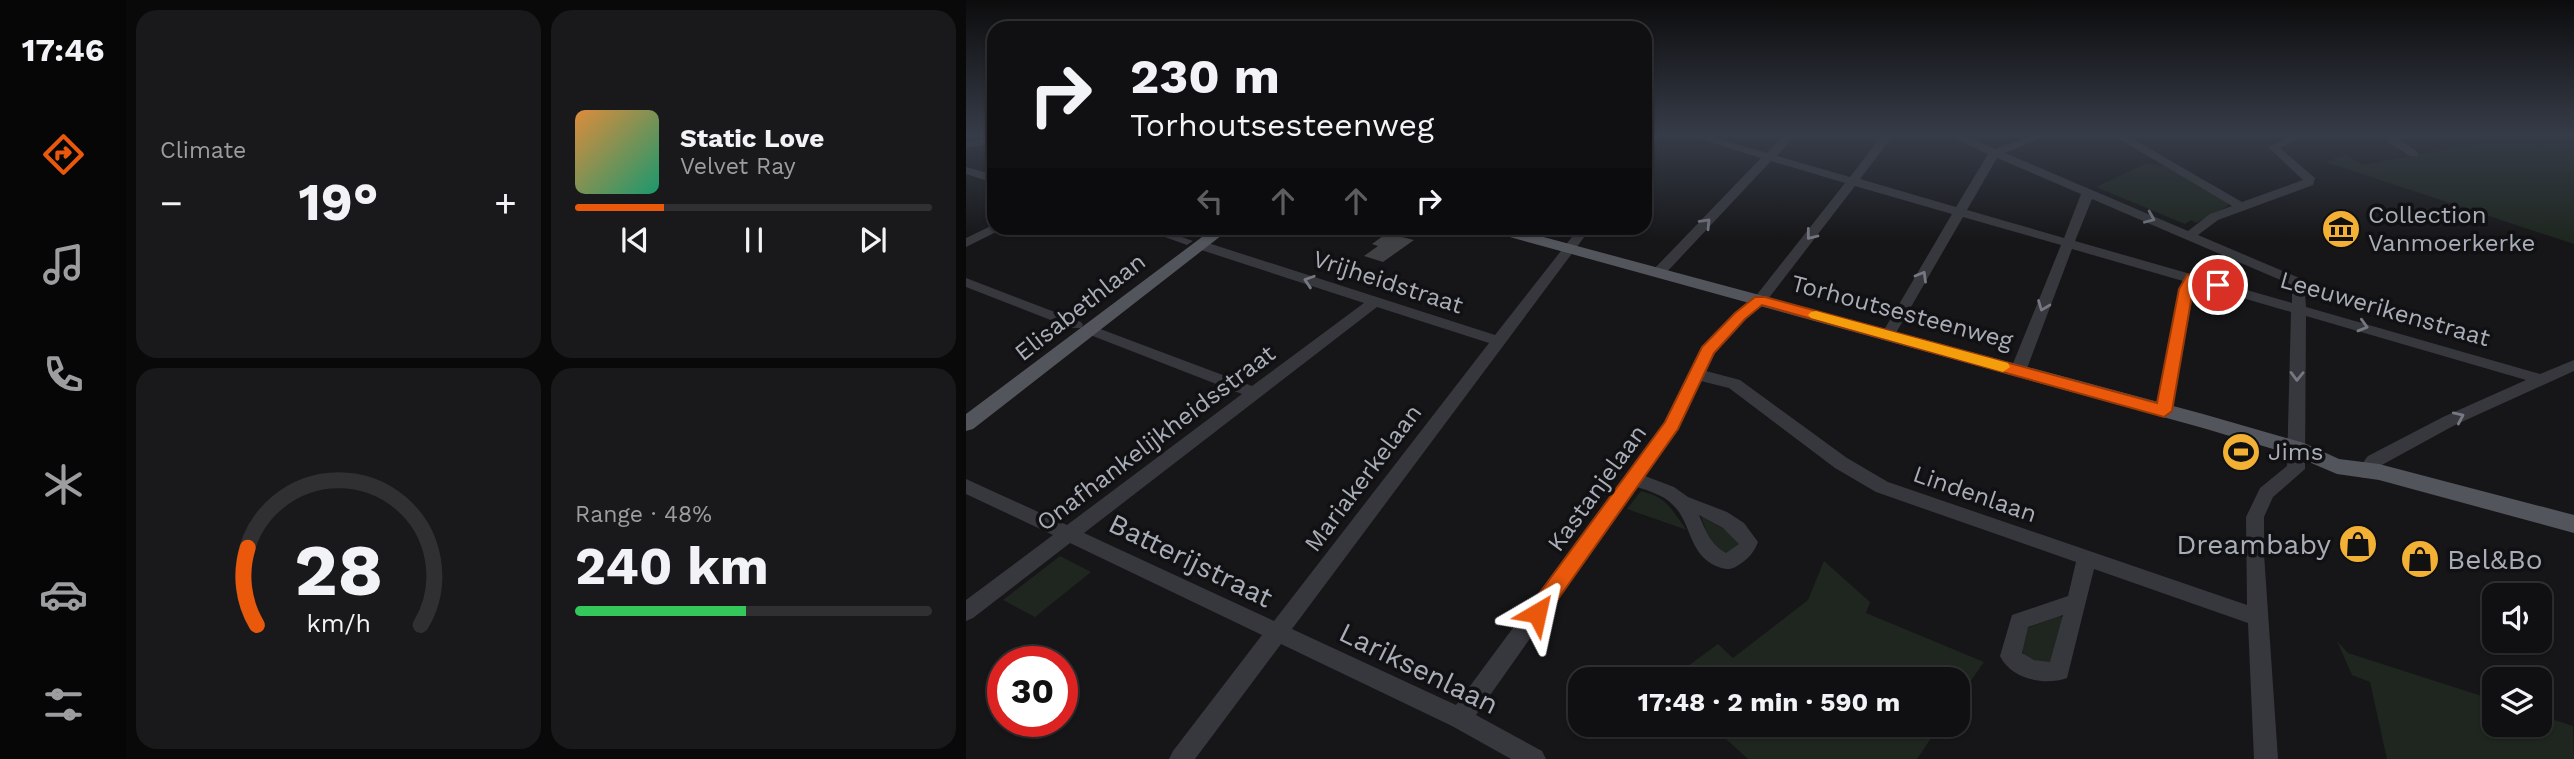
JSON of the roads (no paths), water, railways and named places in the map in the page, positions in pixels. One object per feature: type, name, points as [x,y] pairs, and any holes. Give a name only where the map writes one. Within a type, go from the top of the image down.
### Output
[{"type":"main road","name":"Torhoutsesteenweg","points":[[1520,235],[2297,448],[2310,456],[2373,470],[2574,524]]},
{"type":"main road","name":"Elisabethlaan","points":[[966,424],[1197,238]]},
{"type":"main road","name":"Elisabethlaan","points":[[966,408],[1083,328]]},
{"type":"street","points":[[1659,272],[1757,169]]},
{"type":"street","name":"Leeuwerikenstraat","points":[[1812,169],[2543,380]]},
{"type":"street","name":"Kastanjelaan","points":[[1460,718],[1672,425],[1708,351],[1862,169]]},
{"type":"street","points":[[1888,335],[1984,169]]},
{"type":"street","points":[[2034,169],[2297,281],[2296,469],[2266,493],[2255,517],[2254,554],[2266,759]]},
{"type":"street","points":[[2177,169],[2240,206]]},
{"type":"street","points":[[2190,235],[2214,217],[2309,182],[2302,169]]},
{"type":"street","points":[[966,170],[987,177]]},
{"type":"street","points":[[2018,371],[2088,192]]},
{"type":"street","points":[[966,243],[987,233]]},
{"type":"street","name":"Mariakerkelaan","points":[[1181,759],[1579,235]]},
{"type":"street","name":"Vrijheidstraat","points":[[1197,238],[1374,302],[1497,341]]},
{"type":"street","points":[[2164,411],[2186,289],[2192,278]]},
{"type":"street","points":[[966,282],[1254,393]]},
{"type":"street","name":"Onafhankelijkheidsstraat","points":[[966,612],[1374,302]]},
{"type":"street","points":[[2373,470],[2449,421],[2574,365]]},
{"type":"street","name":"Lindenlaan","points":[[1696,374],[1734,384],[1841,463],[1882,487],[2259,618]]},
{"type":"street","points":[[1635,479],[1668,492],[1683,503]]},
{"type":"street","name":"Batterijstraat","points":[[966,486],[1277,632]]},
{"type":"street","points":[[2075,603],[2087,558]]},
{"type":"street","name":"Lariksenlaan","points":[[1277,632],[1460,718],[1534,759]]},
{"type":"place","name":"Collection Vanmoerkerke","points":[[2341,229]]},
{"type":"place","name":"Jims","points":[[2241,452]]},
{"type":"place","name":"Dreambaby","points":[[2358,544]]},
{"type":"place","name":"Bel&Bo","points":[[2420,559]]}]
